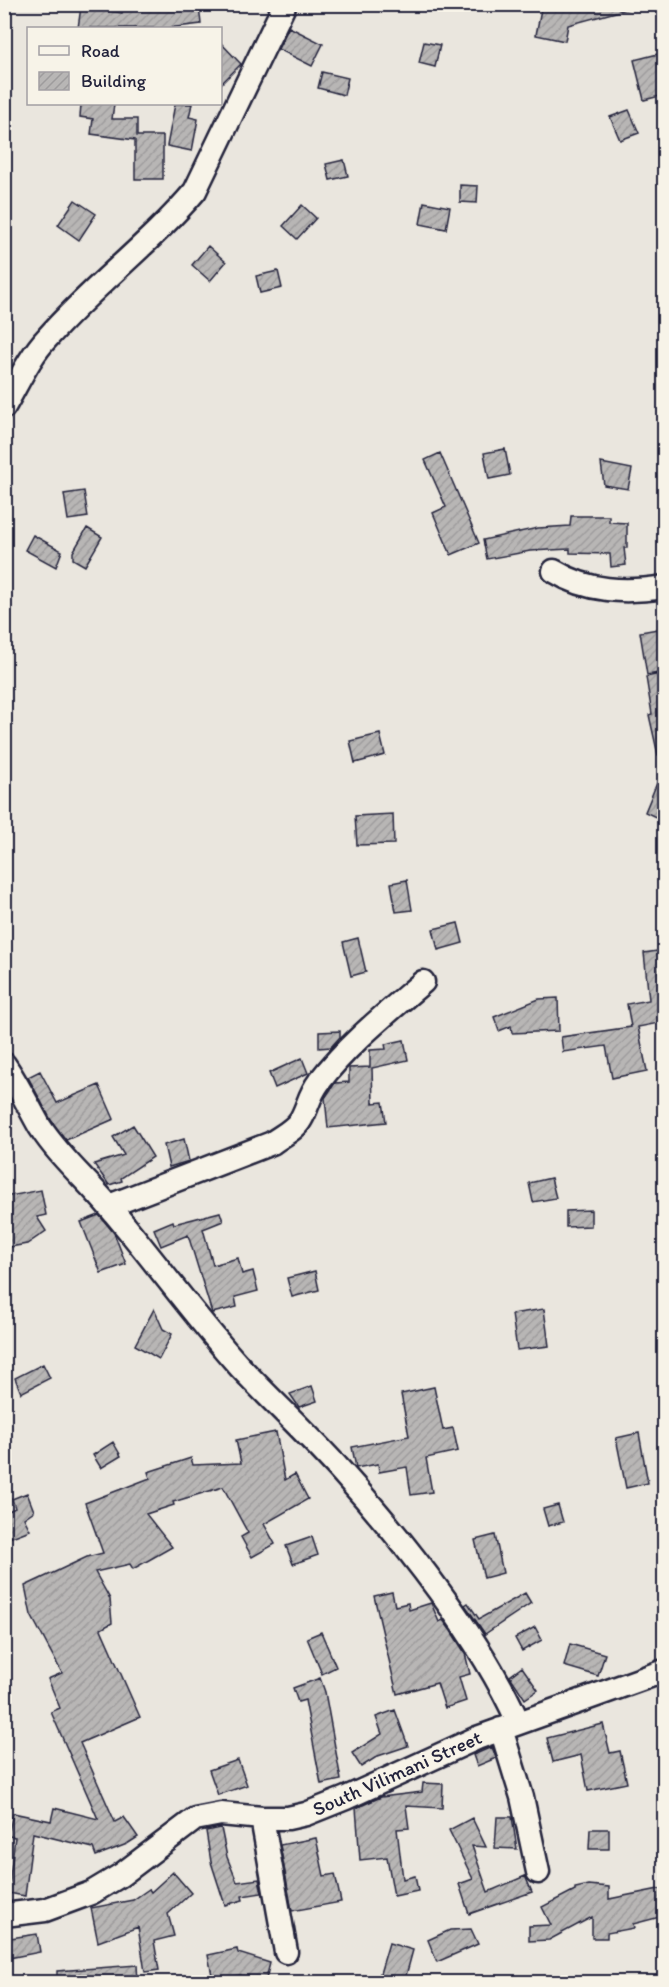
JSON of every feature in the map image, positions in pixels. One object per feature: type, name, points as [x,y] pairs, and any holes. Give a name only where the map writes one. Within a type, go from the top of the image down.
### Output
[{"type":"street","points":[[5,406],[25,368],[47,337],[176,214],[195,191],[285,4]]},
{"type":"street","points":[[554,571],[572,582],[596,589],[630,591],[664,587]]},
{"type":"street","points":[[109,1206],[272,1143],[289,1132],[301,1120],[307,1099],[319,1081],[363,1035],[423,982]]},
{"type":"street","points":[[4,1064],[40,1126],[57,1149],[109,1206],[241,1368],[324,1452],[376,1511],[441,1596],[485,1662],[506,1695],[522,1797],[538,1872]]},
{"type":"street","name":"South Vilimani Street","points":[[4,1915],[45,1910],[91,1893],[121,1875],[195,1819],[220,1814],[288,1818],[328,1806],[442,1752],[664,1671]]},
{"type":"street","points":[[262,1818],[286,1952]]},
{"type":"building","points":[[124,4],[171,4],[170,10],[199,6],[201,24],[176,27],[78,27],[81,7],[122,13]]},
{"type":"building","points":[[542,4],[626,4],[627,9],[568,25],[565,41],[536,35]]},
{"type":"building","points":[[289,27],[323,44],[312,66],[278,49]]},
{"type":"building","points":[[424,42],[440,45],[435,67],[419,63]]},
{"type":"building","points":[[222,44],[241,64],[222,83]]},
{"type":"building","points":[[658,54],[664,81],[664,95],[644,100],[634,60]]},
{"type":"building","points":[[322,72],[348,78],[344,95],[318,88]]},
{"type":"building","points":[[81,105],[114,105],[112,119],[137,119],[137,136],[163,136],[163,179],[135,179],[135,140],[91,134],[93,119],[80,117]]},
{"type":"building","points":[[175,105],[192,105],[189,117],[198,119],[192,151],[167,146]]},
{"type":"building","points":[[629,110],[639,133],[620,140],[610,117]]},
{"type":"building","points":[[344,160],[348,176],[330,180],[326,164]]},
{"type":"building","points":[[460,185],[478,186],[477,203],[460,202]]},
{"type":"building","points":[[75,200],[96,214],[79,240],[58,225]]},
{"type":"building","points":[[424,202],[450,207],[446,229],[420,224]]},
{"type":"building","points":[[302,205],[316,218],[297,239],[283,226]]},
{"type":"building","points":[[208,246],[226,262],[210,281],[192,265]]},
{"type":"building","points":[[278,271],[282,288],[260,293],[256,276]]},
{"type":"building","points":[[505,449],[510,475],[489,479],[484,453]]},
{"type":"building","points":[[440,453],[479,543],[451,555],[433,513],[446,507],[425,460]]},
{"type":"building","points":[[601,463],[632,469],[628,489],[604,485]]},
{"type":"building","points":[[84,491],[88,517],[68,520],[64,494]]},
{"type":"building","points":[[571,516],[609,516],[609,522],[627,523],[627,548],[624,548],[626,565],[611,567],[610,554],[570,553],[570,549],[530,551],[487,559],[483,540],[538,528],[570,526]]},
{"type":"building","points":[[87,528],[102,537],[85,566],[73,559],[73,552]]},
{"type":"building","points":[[33,535],[62,551],[56,567],[25,550]]},
{"type":"building","points":[[664,628],[664,672],[647,675],[640,632]]},
{"type":"building","points":[[660,674],[664,698],[664,755],[658,755],[649,715],[652,714],[646,677]]},
{"type":"building","points":[[380,734],[385,755],[355,763],[350,741]]},
{"type":"building","points":[[664,766],[664,821],[645,812]]},
{"type":"building","points":[[393,814],[394,844],[357,845],[355,816]]},
{"type":"building","points":[[407,880],[412,910],[396,912],[391,883]]},
{"type":"building","points":[[458,923],[463,943],[438,950],[433,929]]},
{"type":"building","points":[[358,938],[366,972],[351,976],[343,942]]},
{"type":"building","points":[[664,950],[664,1022],[638,1027],[647,1071],[612,1078],[606,1046],[563,1052],[561,1037],[631,1027],[627,1004],[649,1000],[644,953]]},
{"type":"building","points":[[558,998],[559,1031],[512,1033],[511,1026],[499,1031],[494,1017],[539,999]]},
{"type":"building","points":[[340,1031],[340,1037],[331,1047],[319,1048],[319,1032]]},
{"type":"building","points":[[404,1040],[408,1060],[372,1068],[373,1103],[383,1102],[386,1122],[328,1128],[325,1098],[335,1083],[349,1082],[349,1068],[370,1067],[370,1050],[386,1049],[385,1044]]},
{"type":"building","points":[[302,1058],[308,1073],[275,1088],[269,1073]]},
{"type":"building","points":[[40,1071],[57,1103],[99,1085],[114,1119],[66,1140],[51,1120],[28,1077]]},
{"type":"building","points":[[133,1125],[153,1157],[121,1178],[122,1181],[109,1185],[94,1164],[124,1155],[113,1137]]},
{"type":"building","points":[[184,1139],[189,1161],[169,1167],[164,1145]]},
{"type":"building","points":[[551,1178],[556,1198],[533,1202],[529,1183]]},
{"type":"building","points":[[41,1190],[46,1215],[37,1217],[46,1231],[27,1244],[4,1248],[4,1197]]},
{"type":"building","points":[[591,1210],[591,1226],[566,1227],[566,1211]]},
{"type":"building","points":[[220,1212],[223,1221],[203,1229],[213,1265],[238,1258],[242,1274],[253,1271],[258,1291],[235,1297],[237,1307],[212,1313],[188,1235],[161,1246],[154,1229],[173,1221],[174,1224]]},
{"type":"building","points":[[99,1215],[114,1233],[126,1264],[101,1273],[81,1222]]},
{"type":"building","points":[[315,1271],[319,1290],[292,1297],[287,1278]]},
{"type":"building","points":[[154,1309],[163,1329],[172,1334],[159,1359],[135,1345]]},
{"type":"building","points":[[544,1309],[549,1346],[517,1350],[512,1314]]},
{"type":"building","points":[[43,1364],[50,1378],[21,1393],[15,1378]]},
{"type":"building","points":[[312,1386],[317,1401],[299,1407],[290,1394]]},
{"type":"building","points":[[434,1387],[443,1430],[453,1428],[458,1451],[426,1458],[432,1492],[411,1495],[407,1467],[379,1472],[378,1464],[356,1468],[352,1447],[409,1436],[401,1394]]},
{"type":"building","points":[[276,1432],[285,1480],[295,1474],[308,1499],[264,1524],[275,1544],[252,1557],[241,1537],[248,1533],[223,1487],[173,1502],[174,1505],[146,1514],[172,1547],[133,1569],[130,1564],[95,1572],[110,1599],[112,1623],[101,1629],[140,1717],[80,1743],[115,1822],[124,1817],[138,1837],[127,1844],[96,1856],[93,1848],[33,1833],[25,1896],[8,1893],[15,1837],[8,1836],[13,1813],[51,1821],[54,1808],[98,1819],[51,1712],[60,1708],[48,1679],[62,1673],[31,1615],[25,1586],[87,1557],[103,1553],[85,1503],[150,1478],[148,1472],[191,1458],[193,1465],[241,1463],[236,1440]]},
{"type":"building","points":[[639,1433],[648,1483],[626,1488],[616,1438]]},
{"type":"building","points":[[113,1442],[121,1456],[101,1468],[93,1455]]},
{"type":"building","points":[[27,1493],[34,1511],[24,1518],[30,1530],[4,1540],[4,1513],[15,1508],[12,1499]]},
{"type":"building","points":[[558,1505],[563,1522],[548,1526],[543,1509]]},
{"type":"building","points":[[495,1535],[503,1573],[484,1578],[475,1540]]},
{"type":"building","points":[[312,1537],[318,1555],[293,1564],[286,1546]]},
{"type":"building","points":[[392,1592],[395,1606],[408,1603],[409,1610],[431,1603],[439,1622],[443,1620],[451,1631],[465,1653],[470,1674],[459,1677],[466,1701],[445,1708],[437,1683],[397,1694],[374,1596]]},
{"type":"building","points":[[525,1593],[531,1603],[485,1634],[465,1605],[468,1603],[479,1619]]},
{"type":"building","points":[[535,1627],[542,1640],[522,1651],[515,1638]]},
{"type":"building","points":[[321,1632],[336,1667],[322,1674],[307,1638]]},
{"type":"building","points":[[570,1644],[605,1654],[598,1676],[564,1666]]},
{"type":"building","points":[[522,1667],[538,1690],[525,1699],[510,1676]]},
{"type":"building","points":[[320,1678],[325,1692],[341,1780],[321,1784],[305,1700],[298,1702],[293,1688]]},
{"type":"building","points":[[395,1710],[408,1746],[378,1756],[361,1767],[352,1753],[382,1734],[376,1717]]},
{"type":"building","points":[[603,1724],[610,1753],[620,1751],[627,1783],[588,1791],[581,1755],[553,1762],[547,1738]]},
{"type":"building","points":[[492,1747],[496,1758],[477,1766],[473,1755]]},
{"type":"building","points":[[238,1760],[247,1785],[218,1795],[209,1770]]},
{"type":"building","points":[[423,1783],[443,1784],[442,1808],[406,1806],[409,1828],[397,1829],[403,1879],[415,1876],[418,1891],[394,1896],[387,1857],[360,1860],[356,1808],[381,1797],[422,1792]]},
{"type":"building","points":[[497,1817],[512,1817],[517,1849],[495,1848]]},
{"type":"building","points":[[472,1818],[486,1847],[472,1846],[488,1892],[525,1876],[532,1892],[469,1914],[459,1884],[473,1879],[449,1830]]},
{"type":"building","points":[[221,1828],[227,1857],[237,1882],[259,1879],[262,1893],[242,1896],[243,1900],[225,1905],[211,1862],[206,1831]]},
{"type":"building","points":[[590,1829],[609,1829],[609,1849],[589,1849]]},
{"type":"building","points":[[316,1838],[324,1876],[335,1874],[341,1902],[292,1911],[280,1845]]},
{"type":"building","points":[[173,1872],[191,1893],[168,1914],[174,1936],[154,1941],[159,1970],[145,1972],[138,1927],[98,1942],[91,1908],[133,1900],[149,1889],[151,1892]]},
{"type":"building","points":[[589,1885],[609,1887],[609,1899],[664,1888],[664,1916],[633,1924],[634,1928],[607,1933],[607,1938],[592,1938],[592,1917],[549,1940],[529,1941],[529,1926],[551,1925],[542,1907],[575,1888]]},
{"type":"building","points":[[471,1929],[478,1944],[437,1962],[428,1940],[450,1930]]},
{"type":"building","points":[[37,1934],[40,1952],[4,1959],[4,1939]]},
{"type":"building","points":[[389,1943],[413,1950],[404,1983],[379,1977]]},
{"type":"building","points":[[237,1949],[238,1953],[270,1963],[266,1979],[269,1983],[240,1975],[213,1980],[208,1955]]},
{"type":"building","points":[[137,1965],[138,1983],[57,1983],[57,1971]]}]
